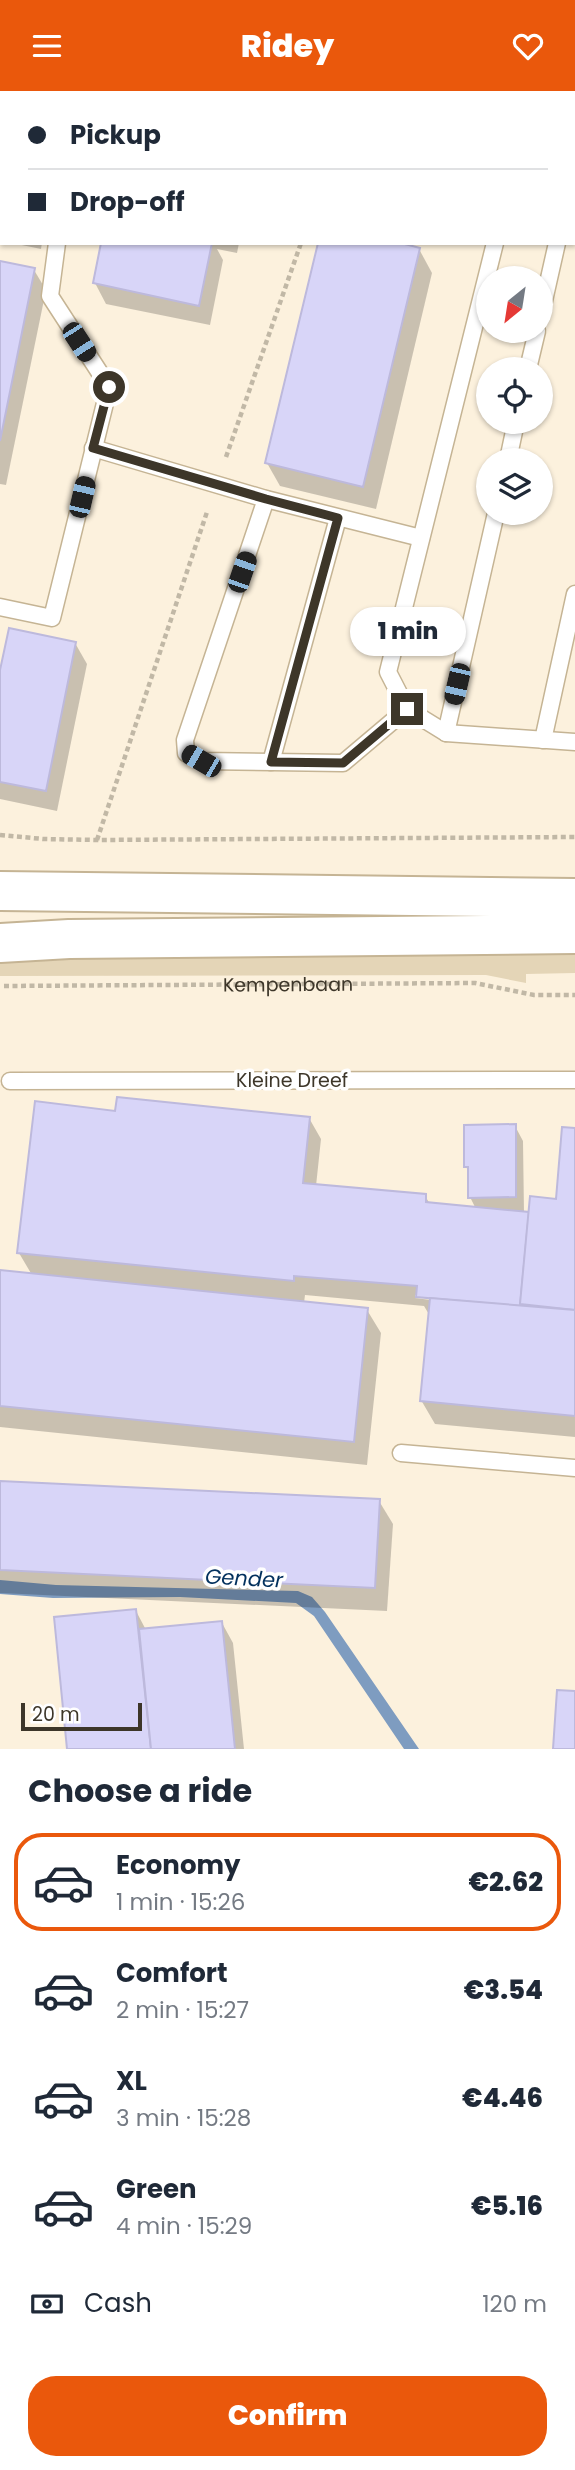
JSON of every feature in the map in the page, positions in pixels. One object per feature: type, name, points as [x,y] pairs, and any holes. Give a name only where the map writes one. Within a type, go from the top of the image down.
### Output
[{"type":"main road","points":[[0,891],[575,898]]},
{"type":"main road","points":[[0,943],[69,939],[575,934]]},
{"type":"lane","points":[[0,607],[52,618],[109,387],[50,296],[57,245]]},
{"type":"lane","points":[[494,245],[388,672],[407,709],[446,733],[575,742]]},
{"type":"lane","points":[[552,266],[557,245]]},
{"type":"lane","points":[[93,448],[266,499],[421,538]]},
{"type":"lane","points":[[266,499],[185,740],[186,753],[201,761],[343,763],[407,709]]},
{"type":"lane","points":[[271,762],[338,518]]},
{"type":"lane","points":[[446,733],[493,525]]},
{"type":"lane","points":[[543,740],[575,594]]},
{"type":"lane","name":"Kleine Dreef","points":[[10,1081],[575,1080]]},
{"type":"lane","points":[[401,1453],[575,1468]]},
{"type":"path","points":[[97,840],[216,484],[300,245]]},
{"type":"path","points":[[0,835],[97,840],[575,837]]},
{"type":"path","name":"Kempenbaan","points":[[0,986],[475,983],[534,995],[575,995]]},
{"type":"shaded area","points":[[575,953],[575,973],[526,974],[526,983],[486,975],[0,976],[0,963],[145,956]]},
{"type":"water","points":[[0,1580],[56,1585],[298,1591],[312,1597],[325,1612],[419,1749],[404,1749],[314,1616],[296,1603],[180,1597],[53,1598],[0,1594]]},
{"type":"building","points":[[101,245],[212,245],[199,306],[93,283]]},
{"type":"building","points":[[318,245],[409,245],[420,248],[363,487],[265,463]]},
{"type":"building","points":[[0,261],[35,268],[0,441]]},
{"type":"building","points":[[9,628],[76,642],[46,791],[0,782],[0,670]]},
{"type":"building","points":[[117,1097],[310,1117],[303,1183],[426,1194],[426,1202],[529,1212],[520,1306],[416,1297],[417,1286],[294,1276],[294,1281],[17,1253],[35,1101],[115,1111]]},
{"type":"building","points":[[516,1124],[516,1197],[468,1198],[468,1167],[464,1167],[464,1125]]},
{"type":"building","points":[[562,1127],[575,1128],[575,1310],[520,1304],[530,1196],[556,1199]]},
{"type":"building","points":[[0,1270],[368,1308],[354,1442],[0,1406]]},
{"type":"building","points":[[430,1298],[575,1310],[575,1416],[420,1401]]},
{"type":"building","points":[[0,1481],[380,1499],[375,1588],[0,1570]]},
{"type":"building","points":[[136,1609],[151,1749],[67,1749],[54,1617]]},
{"type":"building","points":[[222,1621],[235,1749],[151,1749],[139,1629]]},
{"type":"building","points":[[557,1690],[575,1691],[575,1749],[553,1749]]},
{"type":"route","points":[[109,387],[93,448],[338,518],[271,762],[343,763],[407,709]]},
{"type":"water label","name":"Gender","points":[[244,1578]]}]
